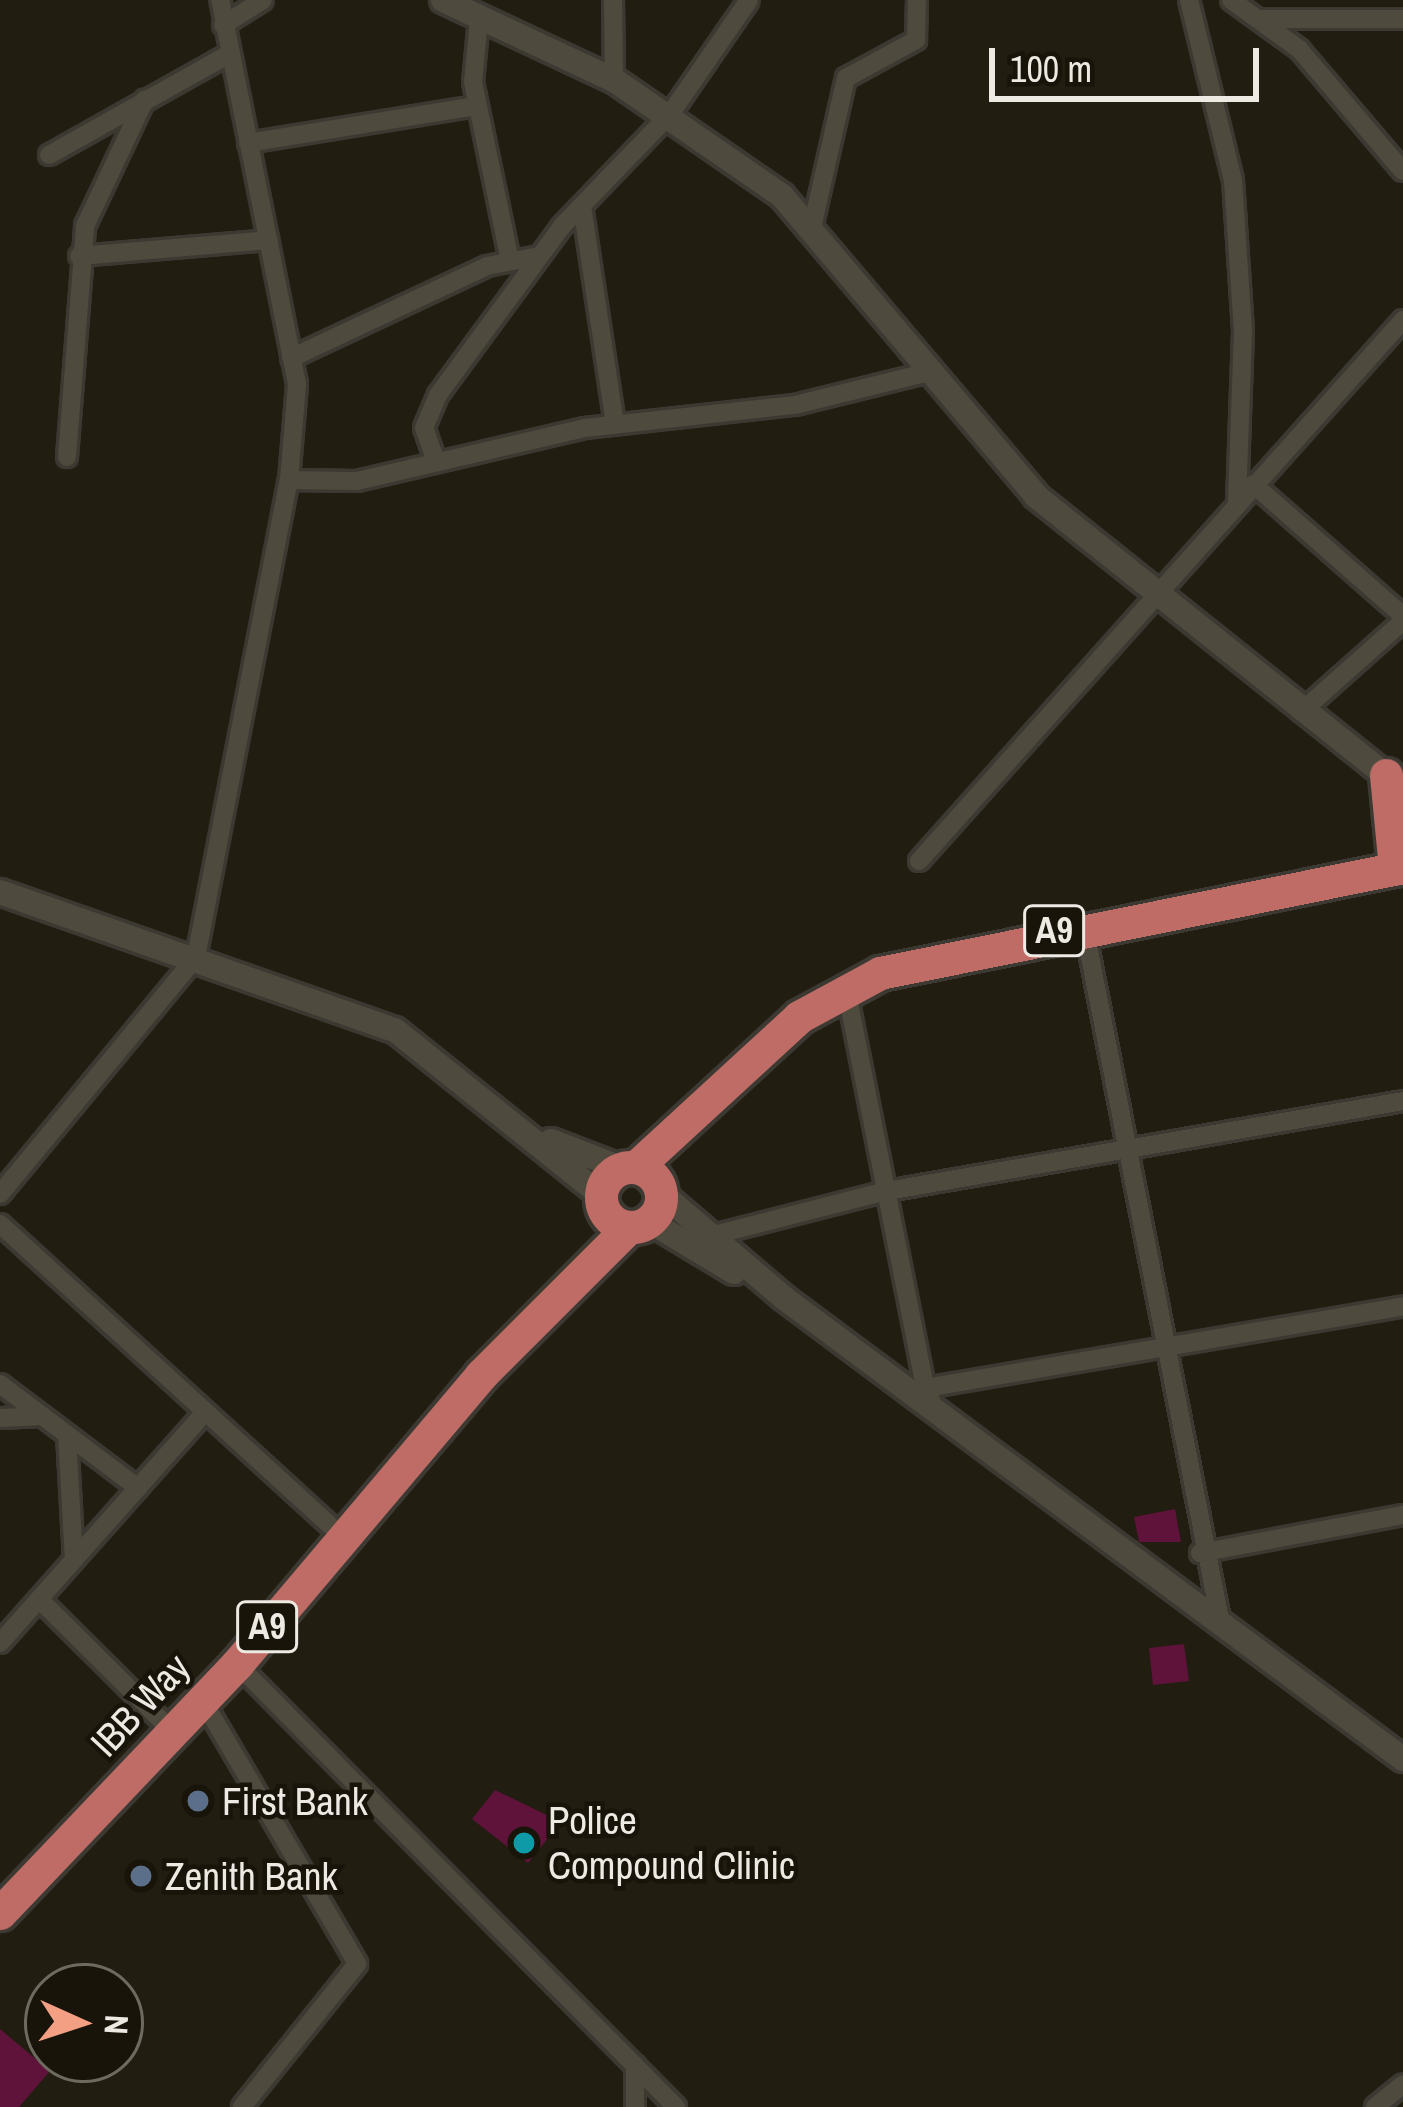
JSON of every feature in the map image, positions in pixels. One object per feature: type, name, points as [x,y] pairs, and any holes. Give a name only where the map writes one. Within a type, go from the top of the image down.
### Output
[{"type":"highway","points":[[1395,782],[1399,868]]},
{"type":"highway","name":"A9","points":[[632,1195],[739,1075],[846,988],[922,959],[1399,868]]},
{"type":"highway","name":"IBB Way","points":[[0,1913],[237,1664],[524,1331],[632,1195]]},
{"type":"street","points":[[0,1193],[196,957],[289,480],[291,358],[220,0]]},
{"type":"street","points":[[223,25],[263,0]]},
{"type":"street","points":[[443,0],[614,80],[671,113],[813,223],[928,371],[1036,496],[1150,592],[1395,782]]},
{"type":"street","points":[[613,0],[614,80]]},
{"type":"street","points":[[436,462],[428,410],[538,256],[671,113],[749,0]]},
{"type":"street","points":[[813,223],[846,77],[916,40],[917,0]]},
{"type":"street","points":[[1189,0],[1233,180],[1244,332],[1237,501]]},
{"type":"street","points":[[1231,0],[1299,49],[1403,171]]},
{"type":"street","points":[[1255,18],[1403,19]]},
{"type":"street","points":[[479,19],[477,106],[510,260]]},
{"type":"street","points":[[49,155],[229,54]]},
{"type":"street","points":[[67,457],[79,256],[145,98]]},
{"type":"street","points":[[248,142],[477,106]]},
{"type":"street","points":[[582,206],[615,424]]},
{"type":"street","points":[[79,256],[268,240]]},
{"type":"street","points":[[291,358],[510,260],[538,256]]},
{"type":"street","points":[[919,862],[1150,592],[1403,320]]},
{"type":"street","points":[[1378,352],[1403,340]]},
{"type":"street","points":[[289,480],[357,481],[615,424],[815,401],[928,371]]},
{"type":"street","points":[[1253,484],[1403,618],[1301,712]]},
{"type":"street","points":[[0,892],[395,1030],[532,1132],[929,1397],[1220,1620],[1392,1741],[1403,1759]]},
{"type":"street","points":[[1084,926],[1200,1553],[1220,1620]]},
{"type":"street","points":[[846,988],[929,1397]]},
{"type":"street","points":[[710,1236],[886,1191],[1403,1101]]},
{"type":"street","points":[[632,1195],[710,1236],[784,1298]]},
{"type":"street","points":[[0,1224],[343,1537]]},
{"type":"street","points":[[929,1397],[1403,1306]]},
{"type":"street","points":[[0,1384],[138,1488]]},
{"type":"street","points":[[0,1643],[203,1414]]},
{"type":"street","points":[[0,1418],[43,1416]]},
{"type":"street","points":[[67,1435],[74,1560]]},
{"type":"street","points":[[1200,1553],[1403,1516]]},
{"type":"street","points":[[40,1598],[173,1733]]},
{"type":"street","points":[[237,1664],[676,2107]]},
{"type":"street","points":[[203,1701],[357,1964],[242,2107]]},
{"type":"street","points":[[635,2066],[635,2107]]},
{"type":"street","points":[[635,2066],[654,2107]]},
{"type":"street","points":[[1376,2107],[1403,2084]]},
{"type":"building","points":[[1175,1509],[1181,1542],[1139,1542],[1134,1517]]},
{"type":"building","points":[[1184,1644],[1189,1681],[1153,1685],[1149,1648]]},
{"type":"building","name":"Police Compound Clinic","points":[[495,1790],[561,1822],[528,1863],[472,1819]]},
{"type":"building","points":[[0,2029],[24,2049],[24,2083],[40,2083],[19,2107],[0,2107]]},
{"type":"place","name":"First Bank","points":[[198,1801]]},
{"type":"place","name":"Police Compound Clinic","points":[[524,1843]]},
{"type":"place","name":"Zenith Bank","points":[[141,1876]]}]
